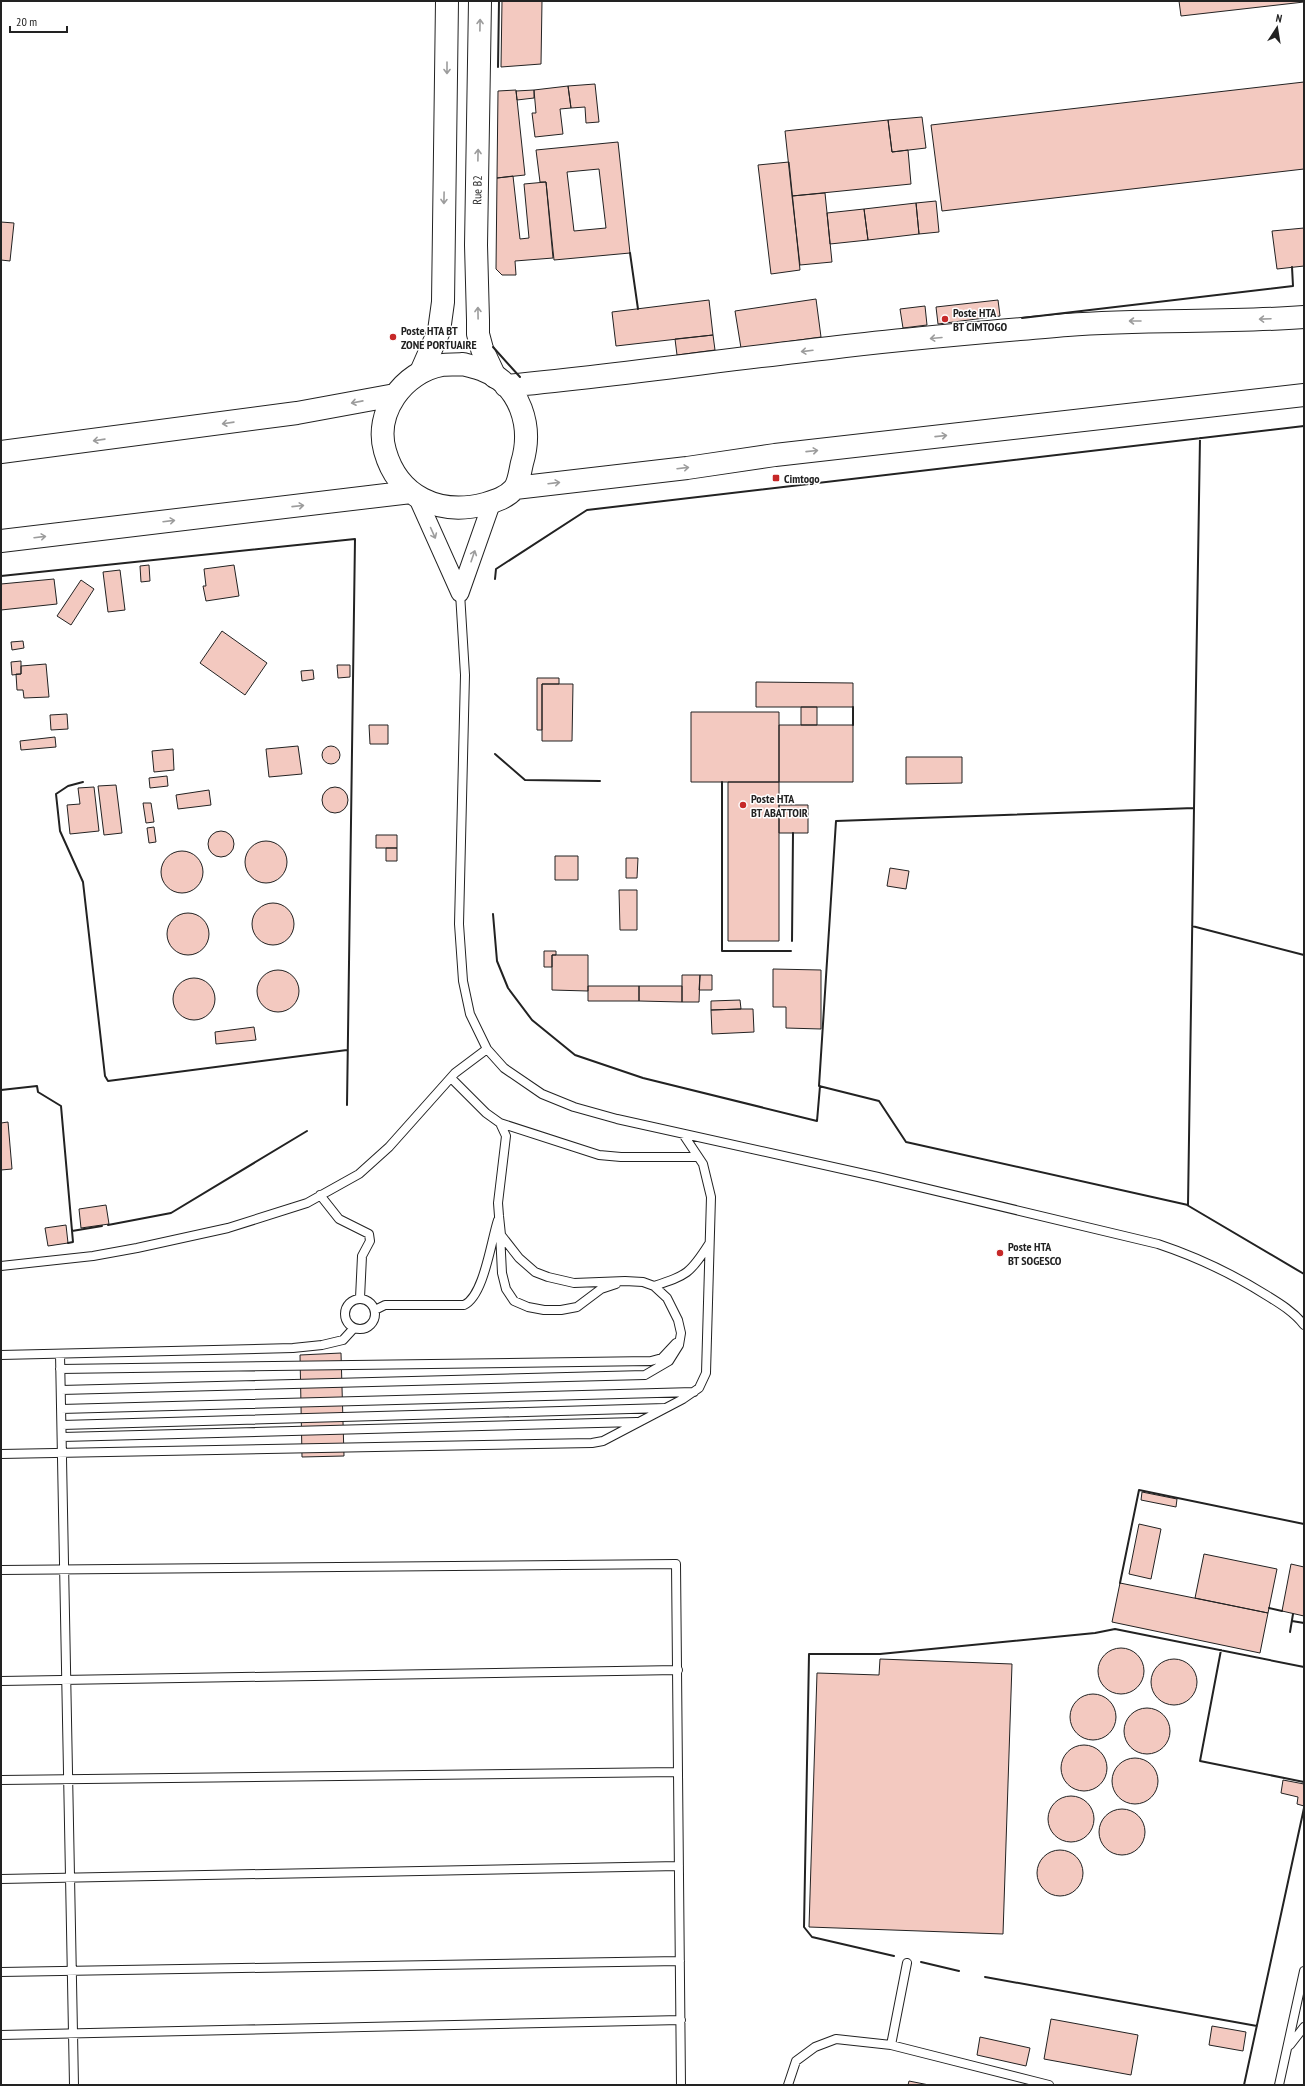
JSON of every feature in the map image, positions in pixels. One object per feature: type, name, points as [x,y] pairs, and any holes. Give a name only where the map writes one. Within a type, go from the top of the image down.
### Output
[{"type":"main road","points":[[421,372],[439,331],[443,302],[447,1]]},
{"type":"main road","name":"Rue B2","points":[[480,1],[476,246],[478,334],[482,348],[500,381]]},
{"type":"main road","points":[[500,381],[584,378],[832,348],[1066,325],[1116,322],[1223,321],[1304,317]]},
{"type":"main road","points":[[515,488],[528,438],[525,417],[516,397],[500,381],[484,370],[463,364],[441,365],[421,372],[404,385],[395,395],[384,423],[383,444],[389,465],[400,483],[414,494],[437,505],[458,508],[501,499],[515,488],[687,468],[775,455],[1304,395]]},
{"type":"main road","points":[[1,452],[290,414],[395,395]]},
{"type":"main road","points":[[1,541],[414,494]]},
{"type":"street","points":[[414,494],[460,593]]},
{"type":"street","points":[[460,593],[492,502]]},
{"type":"lane","points":[[460,593],[465,674],[460,931],[463,980],[470,1014],[487,1049],[504,1068],[542,1094],[574,1107],[616,1119],[878,1177],[1158,1244],[1186,1254],[1237,1277],[1276,1301],[1304,1325]]},
{"type":"lane","points":[[1,1266],[93,1256],[136,1248],[228,1228],[307,1203],[360,1174],[389,1147],[451,1078],[487,1049]]},
{"type":"lane","points":[[451,1078],[486,1113],[500,1122],[599,1155],[621,1157],[698,1157]]},
{"type":"lane","points":[[500,1122],[506,1136],[498,1203],[502,1273],[506,1289],[514,1300],[528,1307],[561,1310],[577,1307],[602,1289],[625,1281]]},
{"type":"lane","points":[[1,1454],[592,1443],[603,1441],[667,1408],[694,1392],[703,1382],[706,1373],[710,1197],[702,1164],[683,1134]]},
{"type":"lane","points":[[320,1195],[339,1219],[369,1234],[370,1241],[362,1256],[360,1298]]},
{"type":"lane","points":[[61,1390],[645,1375],[658,1370],[669,1361],[679,1345],[681,1333],[678,1320],[667,1298],[654,1286],[643,1282],[625,1281],[574,1283],[548,1277],[535,1272],[519,1258],[501,1235],[499,1216]]},
{"type":"lane","points":[[375,1310],[385,1305],[464,1305],[471,1302],[482,1283],[499,1216]]},
{"type":"lane","points":[[654,1286],[683,1277],[698,1262],[709,1243]]},
{"type":"lane","points":[[360,1298],[370,1302],[375,1310],[372,1323],[364,1328],[354,1328],[346,1321],[345,1310],[350,1302],[360,1298]]},
{"type":"lane","points":[[1,1355],[286,1348],[322,1345],[344,1340],[354,1328]]},
{"type":"lane","points":[[60,1369],[651,1361],[662,1358],[674,1345],[681,1333]]},
{"type":"lane","points":[[60,1354],[74,2085]]},
{"type":"lane","points":[[61,1409],[694,1392]]},
{"type":"lane","points":[[62,1424],[667,1408]]},
{"type":"lane","points":[[62,1437],[640,1422]]},
{"type":"lane","points":[[1,1570],[676,1564],[681,2085]]},
{"type":"lane","points":[[1,1681],[678,1670]]},
{"type":"lane","points":[[1,1780],[678,1772]]},
{"type":"lane","points":[[1,1879],[679,1866]]},
{"type":"lane","points":[[1,1972],[680,1961]]},
{"type":"lane","points":[[892,2045],[907,1964]]},
{"type":"lane","points":[[1279,2085],[1304,1971]]},
{"type":"lane","points":[[1,2035],[681,2020]]},
{"type":"lane","points":[[1288,2047],[1304,2027]]},
{"type":"lane","points":[[788,2085],[796,2061],[815,2047],[836,2039],[892,2045],[1050,2085]]},
{"type":"building","points":[[502,1],[542,1],[541,64],[501,67]]},
{"type":"building","points":[[1179,1],[1304,1],[1304,2],[1181,16]]},
{"type":"building","points":[[1304,82],[1304,169],[942,211],[931,125]]},
{"type":"building","points":[[595,84],[599,122],[586,123],[585,107],[571,108],[568,86]]},
{"type":"building","points":[[568,86],[571,108],[560,109],[563,134],[535,137],[532,113],[536,113],[534,90]]},
{"type":"building","points":[[516,90],[525,175],[497,178],[498,91]]},
{"type":"building","points":[[534,90],[534,98],[517,100],[516,91]]},
{"type":"building","points":[[922,117],[926,148],[892,152],[888,120]]},
{"type":"building","points":[[888,120],[892,152],[908,150],[911,184],[792,196],[785,131]]},
{"type":"building","points":[[618,142],[630,253],[554,260],[546,182],[540,182],[536,150]],"holes":[[[599,169],[606,228],[574,231],[567,172]]]},
{"type":"building","points":[[789,162],[800,270],[771,274],[758,165]]},
{"type":"building","points":[[513,176],[520,239],[529,238],[524,184],[546,182],[553,258],[515,261],[516,275],[502,275],[496,269],[497,178]]},
{"type":"building","points":[[825,193],[832,262],[800,265],[792,196]]},
{"type":"building","points":[[936,201],[939,232],[919,234],[916,203]]},
{"type":"building","points":[[916,203],[919,234],[868,240],[864,209]]},
{"type":"building","points":[[864,209],[868,240],[830,244],[827,213]]},
{"type":"building","points":[[1,222],[14,223],[10,261],[1,260]]},
{"type":"building","points":[[1304,228],[1304,266],[1277,269],[1272,231]]},
{"type":"building","points":[[816,299],[821,337],[741,348],[735,311]]},
{"type":"building","points":[[709,300],[713,335],[616,346],[612,312]]},
{"type":"building","points":[[998,300],[1000,316],[938,324],[936,307]]},
{"type":"building","points":[[925,306],[927,325],[903,328],[900,309]]},
{"type":"building","points":[[713,335],[715,350],[677,355],[675,339]]},
{"type":"building","points":[[149,565],[150,581],[141,582],[140,566]]},
{"type":"building","points":[[234,565],[239,596],[206,601],[203,586],[206,586],[204,569]]},
{"type":"building","points":[[120,570],[125,610],[108,612],[103,572]]},
{"type":"building","points":[[54,579],[57,604],[1,610],[1,584]]},
{"type":"building","points":[[81,580],[94,589],[71,625],[57,616]]},
{"type":"building","points":[[222,631],[267,663],[245,695],[200,663]]},
{"type":"building","points":[[23,641],[24,648],[12,650],[11,642]]},
{"type":"building","points":[[21,661],[21,674],[12,675],[11,662]]},
{"type":"building","points":[[46,664],[49,697],[24,698],[23,690],[17,690],[16,674],[21,674],[21,666]]},
{"type":"building","points":[[337,665],[350,665],[350,677],[338,678]]},
{"type":"building","points":[[313,670],[314,679],[302,681],[301,671]]},
{"type":"building","points":[[537,678],[559,678],[559,684],[542,684],[542,730],[537,730]]},
{"type":"building","points":[[756,682],[853,683],[853,707],[756,707]]},
{"type":"building","points":[[542,684],[573,684],[572,741],[542,741]]},
{"type":"building","points":[[801,707],[817,707],[817,725],[801,725]]},
{"type":"building","points":[[691,712],[779,712],[779,782],[691,782]]},
{"type":"building","points":[[67,714],[68,729],[51,730],[50,715]]},
{"type":"building","points":[[369,725],[388,725],[388,744],[370,744]]},
{"type":"building","points":[[779,725],[853,725],[853,782],[779,782]]},
{"type":"building","points":[[55,737],[56,747],[21,750],[20,741]]},
{"type":"building","points":[[298,746],[302,774],[269,777],[266,749]]},
{"type":"building","points":[[331,746],[337,749],[340,755],[337,761],[331,764],[325,761],[322,755],[325,749]]},
{"type":"building","points":[[173,749],[174,770],[154,772],[152,751]]},
{"type":"building","points":[[906,757],[962,757],[962,783],[906,784]]},
{"type":"building","points":[[167,776],[168,786],[150,788],[149,778]]},
{"type":"building","points":[[728,782],[779,782],[779,941],[728,941]]},
{"type":"building","points":[[116,785],[122,833],[104,835],[98,786]]},
{"type":"building","points":[[94,787],[99,831],[70,834],[67,805],[80,804],[78,788]]},
{"type":"building","points":[[335,787],[344,791],[348,800],[344,809],[335,813],[326,809],[322,800],[326,791]]},
{"type":"building","points":[[209,790],[211,805],[178,809],[176,795]]},
{"type":"building","points":[[143,803],[151,803],[154,822],[146,823]]},
{"type":"building","points":[[779,805],[808,805],[808,833],[779,833]]},
{"type":"building","points":[[154,827],[156,842],[149,843],[147,828]]},
{"type":"building","points":[[221,831],[230,835],[234,844],[230,853],[221,857],[212,853],[208,844],[212,835]]},
{"type":"building","points":[[376,835],[397,835],[397,848],[376,848]]},
{"type":"building","points":[[262,841],[270,841],[281,847],[287,858],[287,866],[281,877],[270,883],[262,883],[251,877],[245,866],[245,858],[251,847]]},
{"type":"building","points":[[386,848],[397,848],[397,861],[386,861]]},
{"type":"building","points":[[178,851],[186,851],[197,857],[203,868],[203,876],[197,887],[186,893],[178,893],[167,887],[161,876],[161,868],[167,857]]},
{"type":"building","points":[[555,856],[578,856],[578,880],[555,880]]},
{"type":"building","points":[[626,858],[638,858],[637,878],[626,878]]},
{"type":"building","points":[[890,868],[909,871],[906,889],[887,886]]},
{"type":"building","points":[[619,890],[637,890],[637,930],[620,930]]},
{"type":"building","points":[[269,903],[277,903],[288,909],[294,920],[294,928],[288,939],[277,945],[269,945],[258,939],[252,928],[252,920],[258,909]]},
{"type":"building","points":[[184,913],[192,913],[203,919],[209,930],[209,938],[203,949],[192,955],[184,955],[173,949],[167,938],[167,930],[173,919]]},
{"type":"building","points":[[544,951],[556,951],[556,955],[552,955],[552,967],[544,967]]},
{"type":"building","points":[[552,955],[588,955],[588,991],[552,990]]},
{"type":"building","points":[[773,969],[821,970],[821,1029],[786,1028],[786,1007],[773,1007]]},
{"type":"building","points":[[274,970],[282,970],[293,976],[299,987],[299,995],[293,1006],[282,1012],[274,1012],[263,1006],[257,995],[257,987],[263,976]]},
{"type":"building","points":[[682,975],[700,975],[699,1002],[682,1002]]},
{"type":"building","points":[[700,975],[712,975],[712,990],[699,990]]},
{"type":"building","points":[[190,978],[198,978],[209,984],[215,995],[215,1003],[209,1014],[198,1020],[190,1020],[179,1014],[173,1003],[173,995],[179,984]]},
{"type":"building","points":[[588,986],[639,986],[639,1001],[588,1001]]},
{"type":"building","points":[[639,986],[682,986],[682,1002],[639,1001]]},
{"type":"building","points":[[740,1000],[741,1009],[711,1010],[711,1001]]},
{"type":"building","points":[[753,1009],[754,1032],[712,1034],[711,1010]]},
{"type":"building","points":[[254,1027],[256,1040],[216,1044],[215,1032]]},
{"type":"building","points":[[8,1122],[12,1169],[1,1170],[1,1123]]},
{"type":"building","points":[[106,1205],[109,1224],[81,1228],[79,1209]]},
{"type":"building","points":[[66,1225],[68,1243],[48,1246],[45,1228]]},
{"type":"building","points":[[341,1353],[344,1456],[302,1457],[300,1355]]},
{"type":"building","points":[[1142,1492],[1177,1499],[1176,1507],[1141,1500]]},
{"type":"building","points":[[1139,1524],[1161,1529],[1151,1579],[1129,1574]]},
{"type":"building","points":[[1204,1554],[1277,1569],[1268,1613],[1195,1598]]},
{"type":"building","points":[[1291,1564],[1304,1567],[1304,1616],[1282,1611]]},
{"type":"building","points":[[1120,1583],[1268,1613],[1260,1653],[1112,1622]]},
{"type":"building","points":[[1121,1648],[1134,1652],[1140,1658],[1144,1671],[1140,1684],[1134,1690],[1121,1694],[1108,1690],[1102,1684],[1098,1671],[1102,1658],[1108,1652]]},
{"type":"building","points":[[880,1659],[1012,1664],[1003,1934],[809,1927],[817,1673],[879,1675]]},
{"type":"building","points":[[1174,1659],[1187,1663],[1193,1669],[1197,1682],[1193,1695],[1187,1701],[1174,1705],[1161,1701],[1155,1695],[1151,1682],[1155,1669],[1161,1663]]},
{"type":"building","points":[[1093,1694],[1106,1698],[1112,1704],[1116,1717],[1112,1730],[1106,1736],[1093,1740],[1080,1736],[1074,1730],[1070,1717],[1074,1704],[1080,1698]]},
{"type":"building","points":[[1147,1708],[1160,1712],[1166,1718],[1170,1731],[1166,1744],[1160,1750],[1147,1754],[1134,1750],[1128,1744],[1124,1731],[1128,1718],[1134,1712]]},
{"type":"building","points":[[1084,1745],[1097,1749],[1103,1755],[1107,1768],[1103,1781],[1097,1787],[1084,1791],[1071,1787],[1065,1781],[1061,1768],[1065,1755],[1071,1749]]},
{"type":"building","points":[[1135,1758],[1148,1762],[1154,1768],[1158,1781],[1154,1794],[1148,1800],[1135,1804],[1122,1800],[1116,1794],[1112,1781],[1116,1768],[1122,1762]]},
{"type":"building","points":[[1283,1780],[1304,1784],[1304,1806],[1297,1804],[1298,1797],[1281,1793]]},
{"type":"building","points":[[1071,1796],[1084,1800],[1090,1806],[1094,1819],[1090,1832],[1084,1838],[1071,1842],[1058,1838],[1052,1832],[1048,1819],[1052,1806],[1058,1800]]},
{"type":"building","points":[[1122,1809],[1135,1813],[1141,1819],[1145,1832],[1141,1845],[1135,1851],[1122,1855],[1109,1851],[1103,1845],[1099,1832],[1103,1819],[1109,1813]]},
{"type":"building","points":[[1060,1850],[1073,1854],[1079,1860],[1083,1873],[1079,1886],[1073,1892],[1060,1896],[1047,1892],[1041,1886],[1037,1873],[1041,1860],[1047,1854]]},
{"type":"building","points":[[1051,2019],[1138,2035],[1131,2075],[1044,2059]]},
{"type":"building","points":[[1212,2026],[1246,2032],[1243,2051],[1209,2045]]},
{"type":"building","points":[[980,2037],[1030,2048],[1026,2066],[977,2055]]},
{"type":"building","points":[[909,2081],[929,2085],[908,2085]]},
{"type":"wall","points":[[498,67],[499,1]]},
{"type":"wall","points":[[630,253],[638,309]]},
{"type":"wall","points":[[1022,318],[1293,286],[1292,267]]},
{"type":"wall","points":[[493,347],[520,377]]},
{"type":"wall","points":[[495,579],[496,569],[587,510],[1304,426]]},
{"type":"wall","points":[[1194,809],[1200,438]]},
{"type":"wall","points":[[1,576],[355,539],[347,1105]]},
{"type":"wall","points":[[853,707],[853,725]]},
{"type":"wall","points":[[495,754],[525,780],[600,781]]},
{"type":"wall","points":[[83,782],[68,786],[56,794],[60,831],[83,882],[105,1076],[108,1081],[347,1050]]},
{"type":"wall","points":[[722,782],[722,951],[791,951]]},
{"type":"wall","points":[[1194,808],[1188,1205],[906,1142],[879,1101],[819,1086],[836,821],[1194,808]]},
{"type":"wall","points":[[792,941],[793,833]]},
{"type":"wall","points":[[493,914],[497,961],[508,988],[532,1020],[575,1055],[643,1078],[817,1121],[820,1086]]},
{"type":"wall","points":[[1192,926],[1304,955]]},
{"type":"wall","points":[[1,1090],[37,1086],[38,1092],[61,1106],[73,1242],[68,1243]]},
{"type":"wall","points":[[108,1225],[171,1213],[307,1131]]},
{"type":"wall","points":[[1187,1205],[1304,1274]]},
{"type":"wall","points":[[72,1231],[102,1226]]},
{"type":"wall","points":[[1120,1583],[1139,1490],[1304,1524]]},
{"type":"wall","points":[[1269,1608],[1282,1611]]},
{"type":"wall","points":[[1290,1632],[1293,1614]]},
{"type":"wall","points":[[1292,1621],[1304,1623]]},
{"type":"wall","points":[[894,1956],[812,1937],[804,1927],[809,1654],[880,1654],[1095,1633],[1115,1629],[1304,1667]]},
{"type":"wall","points":[[1221,1650],[1200,1761],[1304,1782]]},
{"type":"wall","points":[[1244,2085],[1304,1808]]},
{"type":"wall","points":[[921,1962],[959,1971]]},
{"type":"wall","points":[[985,1977],[1257,2026]]},
{"type":"place","name":"Poste HTA BT CIMTOGO","points":[[945,319]]},
{"type":"place","name":"Poste HTA BT ZONE PORTUAIRE","points":[[393,337]]},
{"type":"place","name":"Cimtogo","points":[[776,478]]},
{"type":"place","name":"Poste HTA BT ABATTOIR","points":[[743,805]]},
{"type":"place","name":"Poste HTA BT SOGESCO","points":[[1000,1253]]}]
